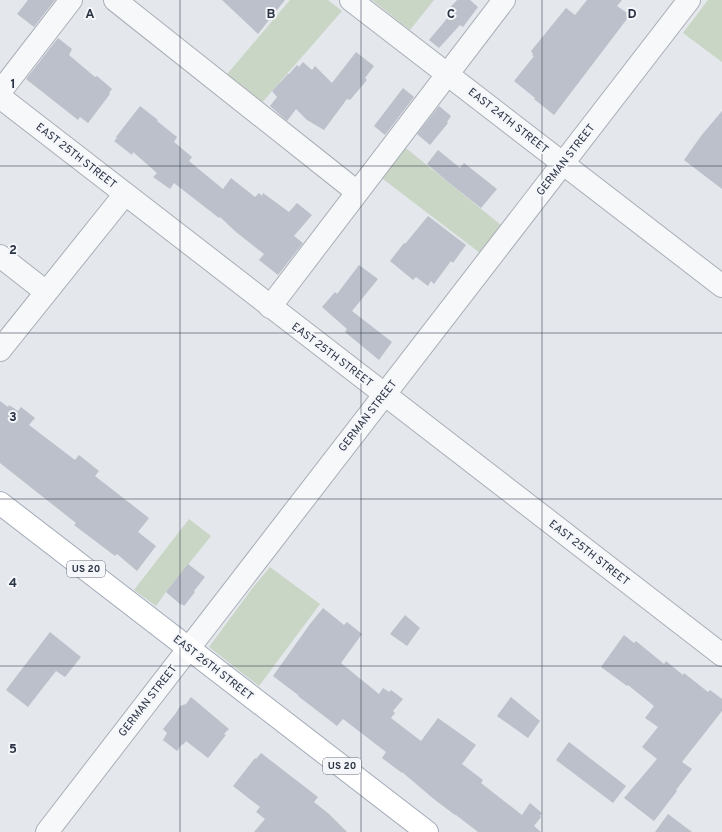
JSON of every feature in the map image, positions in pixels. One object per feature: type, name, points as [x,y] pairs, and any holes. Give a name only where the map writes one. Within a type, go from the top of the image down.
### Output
[{"type":"main road","name":"EAST 26TH STREET","points":[[0,503],[427,832]]},
{"type":"street","points":[[0,92],[71,0]]},
{"type":"street","points":[[115,0],[357,192]]},
{"type":"street","name":"EAST 24TH STREET","points":[[352,0],[722,286]]},
{"type":"street","points":[[270,307],[504,0]]},
{"type":"street","name":"GERMAN STREET","points":[[47,832],[689,0]]},
{"type":"street","name":"EAST 25TH STREET","points":[[0,97],[722,656]]},
{"type":"street","points":[[0,350],[125,194]]},
{"type":"street","points":[[0,256],[46,292]]},
{"type":"green space","points":[[290,0],[328,0],[342,11],[259,106],[223,79]]},
{"type":"green space","points":[[372,0],[434,0],[410,30]]},
{"type":"green space","points":[[708,0],[722,0],[722,62],[683,33]]},
{"type":"green space","points":[[402,145],[501,225],[480,253],[379,176]]},
{"type":"green space","points":[[189,519],[211,536],[156,606],[134,590]]},
{"type":"green space","points":[[270,567],[320,604],[259,686],[209,647],[254,586]]},
{"type":"building","points":[[28,0],[55,0],[34,27],[17,14]]},
{"type":"building","points":[[222,0],[285,0],[258,34]]},
{"type":"building","points":[[457,0],[470,0],[478,7],[463,27],[460,25],[439,48],[429,40],[450,15],[446,12]]},
{"type":"building","points":[[587,0],[622,0],[617,6],[630,15],[554,115],[514,81],[534,56],[532,55],[533,54],[531,51],[566,8],[575,15]]},
{"type":"building","points":[[58,38],[72,49],[69,55],[112,89],[109,93],[110,94],[88,123],[80,117],[78,120],[26,79]]},
{"type":"building","points":[[356,52],[374,66],[365,78],[367,80],[350,100],[347,99],[324,130],[307,120],[296,109],[287,121],[270,106],[277,97],[272,91],[297,65],[299,67],[303,62],[312,70],[315,66],[332,83]]},
{"type":"building","points":[[403,88],[414,97],[385,135],[374,126]]},
{"type":"building","points":[[140,106],[177,137],[174,142],[192,157],[189,161],[223,189],[231,178],[255,197],[259,193],[262,196],[263,193],[289,212],[297,203],[312,215],[294,236],[303,243],[278,275],[259,260],[264,254],[220,217],[219,218],[174,183],[170,189],[153,177],[157,173],[133,152],[132,155],[114,141]]},
{"type":"building","points":[[439,106],[451,116],[447,122],[448,123],[430,145],[417,134]]},
{"type":"building","points":[[722,111],[722,189],[684,160],[701,136]]},
{"type":"building","points":[[438,150],[460,168],[464,163],[497,189],[481,208],[427,164]]},
{"type":"building","points":[[428,216],[466,245],[453,263],[451,261],[434,284],[431,281],[428,286],[416,277],[413,280],[390,261]]},
{"type":"building","points":[[359,265],[378,279],[352,311],[392,342],[379,360],[345,332],[347,329],[322,307],[335,292],[337,294]]},
{"type":"building","points":[[0,401],[8,407],[9,405],[18,411],[21,407],[35,418],[29,425],[75,460],[79,455],[99,471],[95,476],[149,518],[138,532],[156,546],[137,571],[117,554],[115,556],[74,525],[76,523],[0,463]]},
{"type":"building","points":[[188,564],[205,577],[184,606],[166,592]]},
{"type":"building","points":[[323,608],[344,625],[347,622],[362,634],[341,663],[379,694],[383,688],[389,692],[391,690],[403,699],[393,711],[395,713],[391,718],[421,741],[438,718],[476,745],[462,764],[483,780],[481,783],[522,815],[530,803],[542,813],[540,816],[541,817],[534,826],[541,832],[478,832],[382,758],[386,752],[343,719],[337,726],[273,676]]},
{"type":"building","points":[[405,615],[420,628],[407,646],[390,634]]},
{"type":"building","points":[[50,632],[81,657],[65,677],[56,671],[28,707],[6,690]]},
{"type":"building","points":[[624,635],[634,643],[636,641],[664,664],[666,661],[708,692],[710,690],[722,699],[722,711],[682,762],[692,769],[654,821],[624,798],[657,759],[642,747],[658,727],[645,718],[654,706],[628,685],[627,686],[601,667]]},
{"type":"building","points":[[191,697],[229,729],[208,758],[186,741],[177,751],[163,740],[167,733],[163,729],[180,706],[186,704]]},
{"type":"building","points":[[511,697],[540,721],[528,738],[497,716]]},
{"type":"building","points":[[569,742],[626,786],[613,803],[556,760]]},
{"type":"building","points":[[261,753],[318,797],[314,802],[329,814],[347,832],[254,832],[265,819],[256,812],[260,807],[233,786],[255,758],[256,759]]},
{"type":"building","points":[[668,814],[692,832],[655,832]]}]
